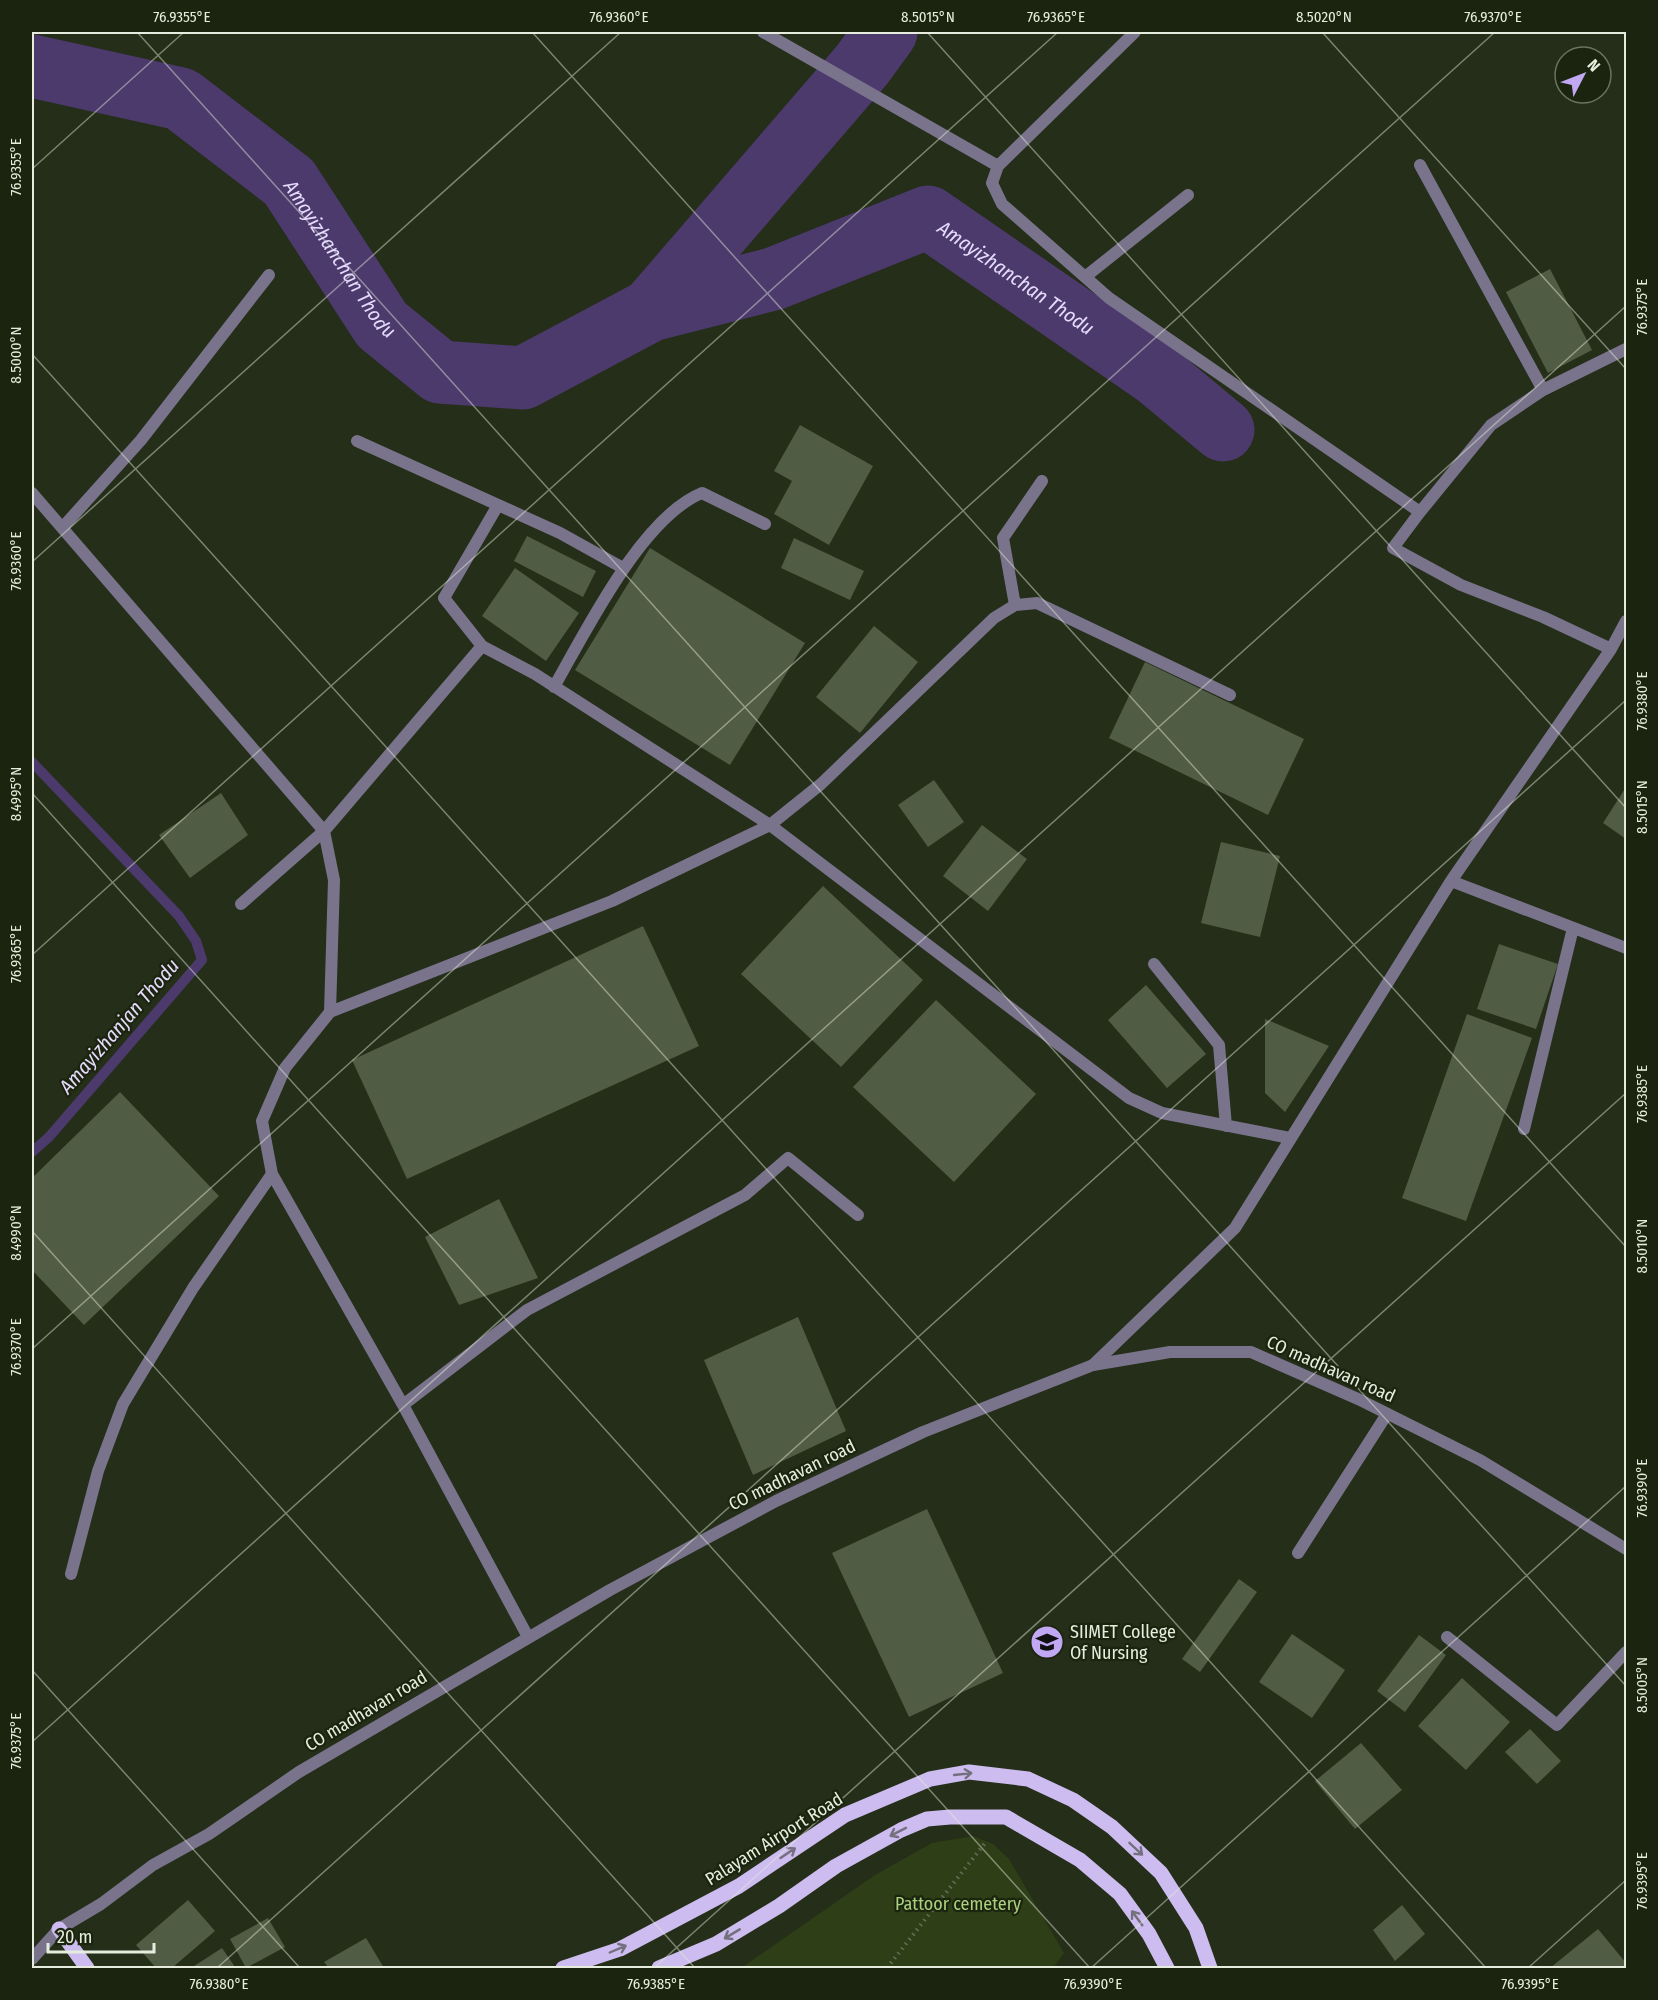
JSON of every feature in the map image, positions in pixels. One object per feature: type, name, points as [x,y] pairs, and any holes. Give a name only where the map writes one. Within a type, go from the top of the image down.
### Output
[{"type":"main road","name":"Palayam Airport Road","points":[[563,1968],[620,1949],[739,1886],[845,1815],[930,1779],[969,1772],[1028,1779],[1073,1800],[1112,1827],[1161,1873],[1196,1928],[1210,1968]]},
{"type":"main road","points":[[659,1968],[716,1944],[780,1906],[837,1866],[901,1830],[927,1819],[1006,1817],[1080,1860],[1120,1894],[1149,1934],[1167,1968]]},
{"type":"main road","points":[[59,1929],[87,1968]]},
{"type":"street","points":[[763,32],[998,166]]},
{"type":"street","points":[[1135,32],[1010,151],[998,166],[992,183],[1002,204],[1108,298],[1420,512]]},
{"type":"street","points":[[1420,165],[1543,390]]},
{"type":"street","points":[[1085,277],[1188,195]]},
{"type":"street","points":[[63,527],[141,440],[269,275]]},
{"type":"street","points":[[1611,649],[1543,617],[1461,585],[1393,548],[1491,425],[1543,390],[1626,349]]},
{"type":"street","points":[[357,441],[560,533],[623,568]]},
{"type":"street","points":[[1015,604],[1003,538],[1042,481]]},
{"type":"street","points":[[32,493],[324,831],[334,879],[330,1012]]},
{"type":"street","points":[[554,687],[623,568],[683,501],[702,493],[765,524]]},
{"type":"street","points":[[498,505],[444,598],[482,646],[502,654],[770,825],[1129,1098],[1162,1113],[1290,1138]]},
{"type":"street","points":[[528,1637],[404,1405],[273,1174],[262,1121],[285,1068],[330,1012],[612,901],[770,825],[821,784],[994,618],[1015,604],[1037,603],[1230,694]]},
{"type":"street","points":[[1092,1365],[1235,1228],[1451,881],[1611,649],[1626,621]]},
{"type":"street","points":[[241,904],[324,831],[482,646]]},
{"type":"street","points":[[1451,881],[1626,948]]},
{"type":"street","points":[[1524,1129],[1573,928]]},
{"type":"street","points":[[1154,964],[1219,1045],[1226,1126]]},
{"type":"street","points":[[404,1405],[527,1310],[745,1195],[788,1158],[858,1215]]},
{"type":"street","points":[[70,1574],[98,1471],[123,1404],[193,1288],[273,1174]]},
{"type":"street","name":"CO madhavan road","points":[[32,1959],[59,1929],[101,1904],[153,1865],[209,1834],[299,1772],[610,1590],[776,1501],[923,1432],[1092,1365],[1170,1352],[1251,1352],[1388,1414],[1480,1460],[1626,1549]]},
{"type":"street","points":[[1298,1553],[1388,1414]]},
{"type":"street","points":[[1447,1636],[1557,1725],[1626,1652]]},
{"type":"path","points":[[887,1968],[1006,1817]]},
{"type":"green space","name":"Pattoor cemetery","points":[[973,1836],[993,1844],[1009,1859],[1064,1953],[1053,1968],[741,1968],[875,1875],[932,1843]]},
{"type":"building","points":[[1550,269],[1592,350],[1548,373],[1506,292]]},
{"type":"building","points":[[800,425],[873,466],[829,545],[774,514],[792,481],[774,471]]},
{"type":"building","points":[[527,536],[596,571],[583,597],[514,561]]},
{"type":"building","points":[[794,538],[864,571],[850,600],[781,568]]},
{"type":"building","points":[[650,548],[805,643],[730,765],[575,670]]},
{"type":"building","points":[[515,568],[579,613],[546,661],[482,616]]},
{"type":"building","points":[[874,626],[918,662],[860,733],[816,697]]},
{"type":"building","points":[[1145,662],[1304,739],[1268,815],[1109,738]]},
{"type":"building","points":[[934,780],[964,822],[928,847],[898,805]]},
{"type":"building","points":[[1626,787],[1626,839],[1603,823]]},
{"type":"building","points":[[221,793],[248,835],[190,878],[159,835]]},
{"type":"building","points":[[982,825],[1027,859],[988,911],[943,876]]},
{"type":"building","points":[[1221,842],[1280,856],[1260,937],[1201,923]]},
{"type":"building","points":[[823,886],[923,980],[841,1067],[741,974]]},
{"type":"building","points":[[643,926],[699,1046],[407,1179],[352,1060]]},
{"type":"building","points":[[1499,944],[1558,964],[1536,1029],[1477,1009]]},
{"type":"building","points":[[1146,985],[1206,1054],[1167,1088],[1108,1020]]},
{"type":"building","points":[[936,1000],[1036,1094],[954,1182],[853,1087]]},
{"type":"building","points":[[1467,1014],[1532,1038],[1466,1221],[1402,1198]]},
{"type":"building","points":[[1265,1019],[1329,1046],[1285,1112],[1265,1093]]},
{"type":"building","points":[[120,1092],[219,1196],[84,1325],[32,1270],[32,1178]]},
{"type":"building","points":[[499,1199],[538,1278],[459,1305],[425,1237]]},
{"type":"building","points":[[798,1317],[846,1431],[753,1475],[704,1360]]},
{"type":"building","points":[[927,1509],[1003,1673],[909,1717],[832,1553]]},
{"type":"building","points":[[1239,1579],[1257,1592],[1200,1672],[1182,1659]]},
{"type":"building","points":[[1292,1634],[1345,1670],[1312,1718],[1259,1682]]},
{"type":"building","points":[[1419,1635],[1446,1655],[1405,1712],[1377,1691]]},
{"type":"building","points":[[1462,1678],[1510,1722],[1466,1770],[1418,1726]]},
{"type":"building","points":[[1530,1729],[1561,1761],[1537,1784],[1505,1752]]},
{"type":"building","points":[[1361,1743],[1402,1790],[1355,1829],[1315,1781]]},
{"type":"building","points":[[188,1900],[215,1931],[172,1968],[156,1968],[136,1945]]},
{"type":"building","points":[[1402,1905],[1425,1934],[1395,1961],[1373,1930]]},
{"type":"building","points":[[268,1918],[285,1947],[246,1968],[230,1939]]},
{"type":"building","points":[[1598,1929],[1626,1963],[1626,1968],[1550,1968]]},
{"type":"building","points":[[366,1938],[384,1968],[329,1968],[324,1962]]},
{"type":"building","points":[[222,1948],[235,1967],[191,1968]]},
{"type":"waterway","name":"Amayizhanchan Thodu","points":[[651,310],[862,65],[886,32]]},
{"type":"waterway","name":"Amayizhanchan Thodu","points":[[32,66],[181,99],[289,182],[382,325],[440,372],[523,378],[651,310],[773,279],[928,217],[1157,375],[1223,430]]},
{"type":"waterway","name":"Amayizhanjan Thodu","points":[[32,762],[179,916],[196,941],[202,960],[49,1137],[32,1152]]},
{"type":"place","name":"SIIMET College Of Nursing","points":[[1047,1642]]}]
